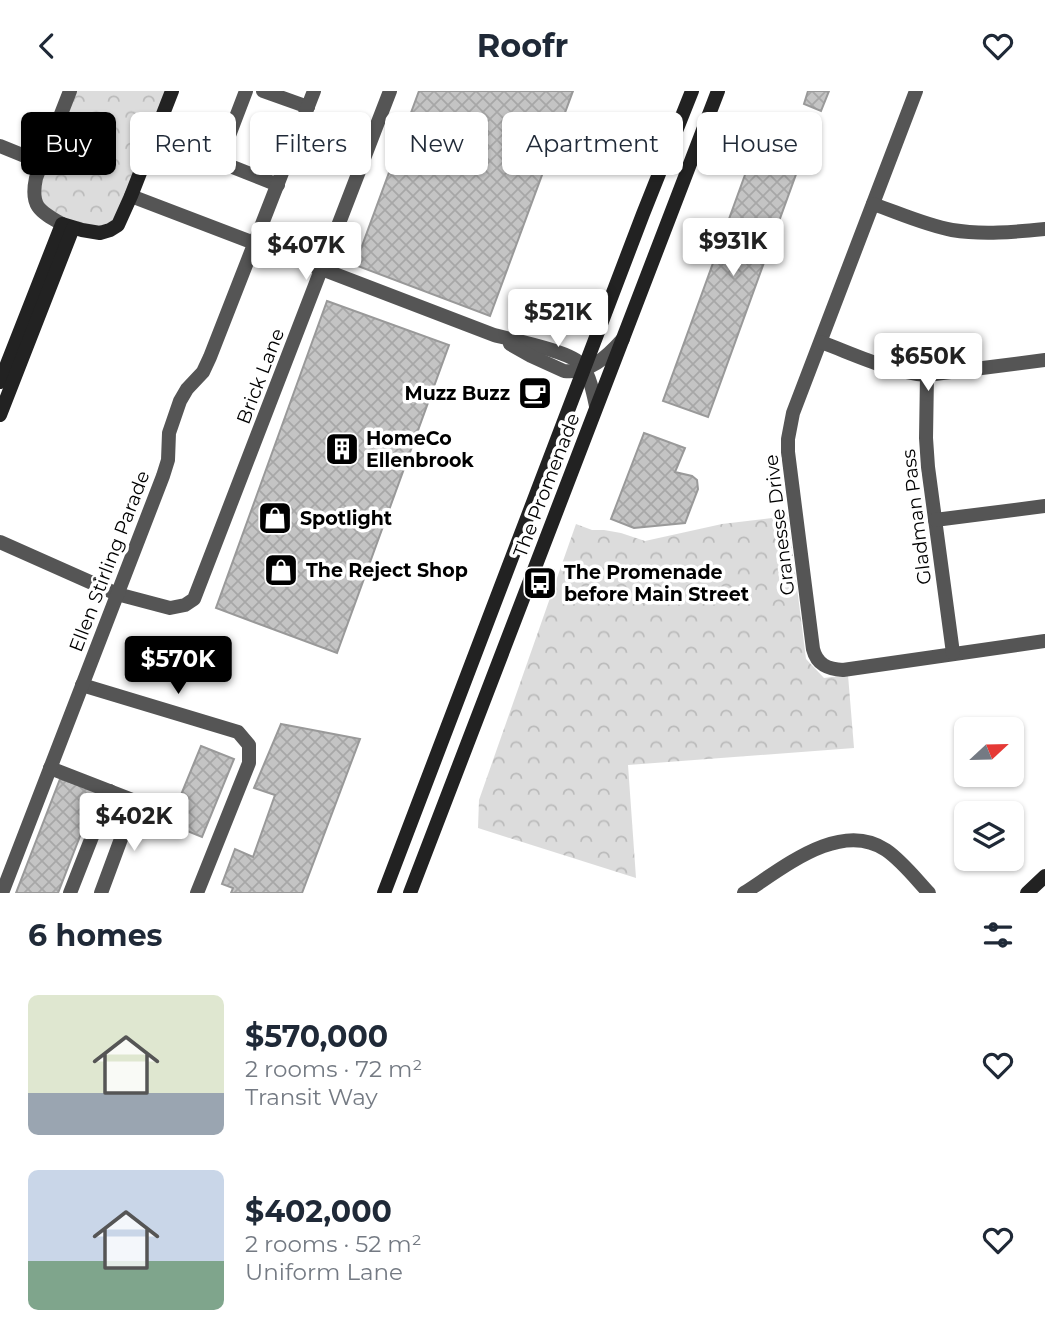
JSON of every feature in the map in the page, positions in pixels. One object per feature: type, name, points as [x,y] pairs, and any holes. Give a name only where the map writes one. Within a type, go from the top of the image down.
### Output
[{"type":"main road","points":[[68,226],[100,233],[118,225],[172,91]]},
{"type":"main road","name":"The Promenade","points":[[384,893],[692,91]]},
{"type":"main road","name":"The Promenade","points":[[410,893],[718,91]]},
{"type":"main road","points":[[0,382],[68,226]]},
{"type":"main road","points":[[0,415],[68,226]]},
{"type":"main road","points":[[1027,893],[1045,876]]},
{"type":"street","points":[[62,112],[70,91]]},
{"type":"street","points":[[246,91],[221,162],[278,185]]},
{"type":"street","points":[[263,91],[308,107]]},
{"type":"street","name":"Ellen Stirling Parade","points":[[2,893],[163,476],[169,433],[180,401],[203,372],[314,91]]},
{"type":"street","name":"Brick Lane","points":[[0,542],[117,594],[170,608],[185,605],[194,599],[390,91]]},
{"type":"street","name":"Granesse Drive","points":[[916,91],[793,414],[788,439],[814,655],[827,667],[843,670],[1045,641]]},
{"type":"street","points":[[0,146],[21,154]]},
{"type":"street","points":[[37,175],[33,199],[36,205],[42,212],[68,226]]},
{"type":"street","points":[[131,196],[494,335],[564,371],[584,369],[598,363],[623,338]]},
{"type":"street","points":[[873,204],[940,227],[963,231],[1020,232],[1045,229]]},
{"type":"street","points":[[821,342],[887,368],[928,375],[1045,360]]},
{"type":"street","points":[[584,369],[596,406]]},
{"type":"street","name":"Gladman Pass","points":[[928,375],[926,452],[953,653]]},
{"type":"street","points":[[935,520],[1045,506]]},
{"type":"street","points":[[82,685],[237,733],[249,745],[249,762],[197,893]]},
{"type":"street","points":[[50,768],[135,801],[101,893]]},
{"type":"street","points":[[70,893],[110,791]]},
{"type":"street","points":[[744,893],[803,855],[838,842],[864,841],[890,852],[929,893]]},
{"type":"green space","points":[[70,91],[172,91],[163,112],[130,112],[130,175],[135,175],[110,230],[51,218],[33,189],[38,175],[116,175],[116,112],[62,112]]},
{"type":"green space","points":[[788,516],[806,659],[824,678],[848,675],[854,748],[628,765],[636,878],[478,828],[479,800],[576,524],[645,541],[722,524]]},
{"type":"building","points":[[419,91],[573,91],[565,112],[502,112],[502,175],[542,175],[490,316],[355,265],[388,175],[488,175],[488,112],[411,112]]},
{"type":"building","points":[[808,91],[829,91],[821,111],[804,104]]},
{"type":"building","points":[[745,175],[796,175],[708,417],[663,401]]},
{"type":"building","name":"HomeCo Ellenbrook","points":[[327,301],[449,345],[337,653],[216,608]]},
{"type":"building","points":[[644,433],[685,448],[675,472],[692,476],[697,480],[698,489],[685,523],[634,528],[611,519]]},
{"type":"building","points":[[281,724],[360,739],[302,893],[231,893],[233,888],[222,884],[235,849],[253,857],[275,795],[254,788]]},
{"type":"building","points":[[201,746],[234,759],[202,837],[185,830],[183,835],[167,829]]},
{"type":"building","points":[[60,779],[99,791],[99,802],[94,800],[58,893],[16,893]]},
{"type":"place","name":"Muzz Buzz","points":[[535,393]]},
{"type":"place","name":"HomeCo Ellenbrook","points":[[342,449]]},
{"type":"place","name":"Spotlight","points":[[275,518]]},
{"type":"place","name":"The Reject Shop","points":[[281,570]]},
{"type":"place","name":"The Promenade before Main Street","points":[[540,583]]}]
